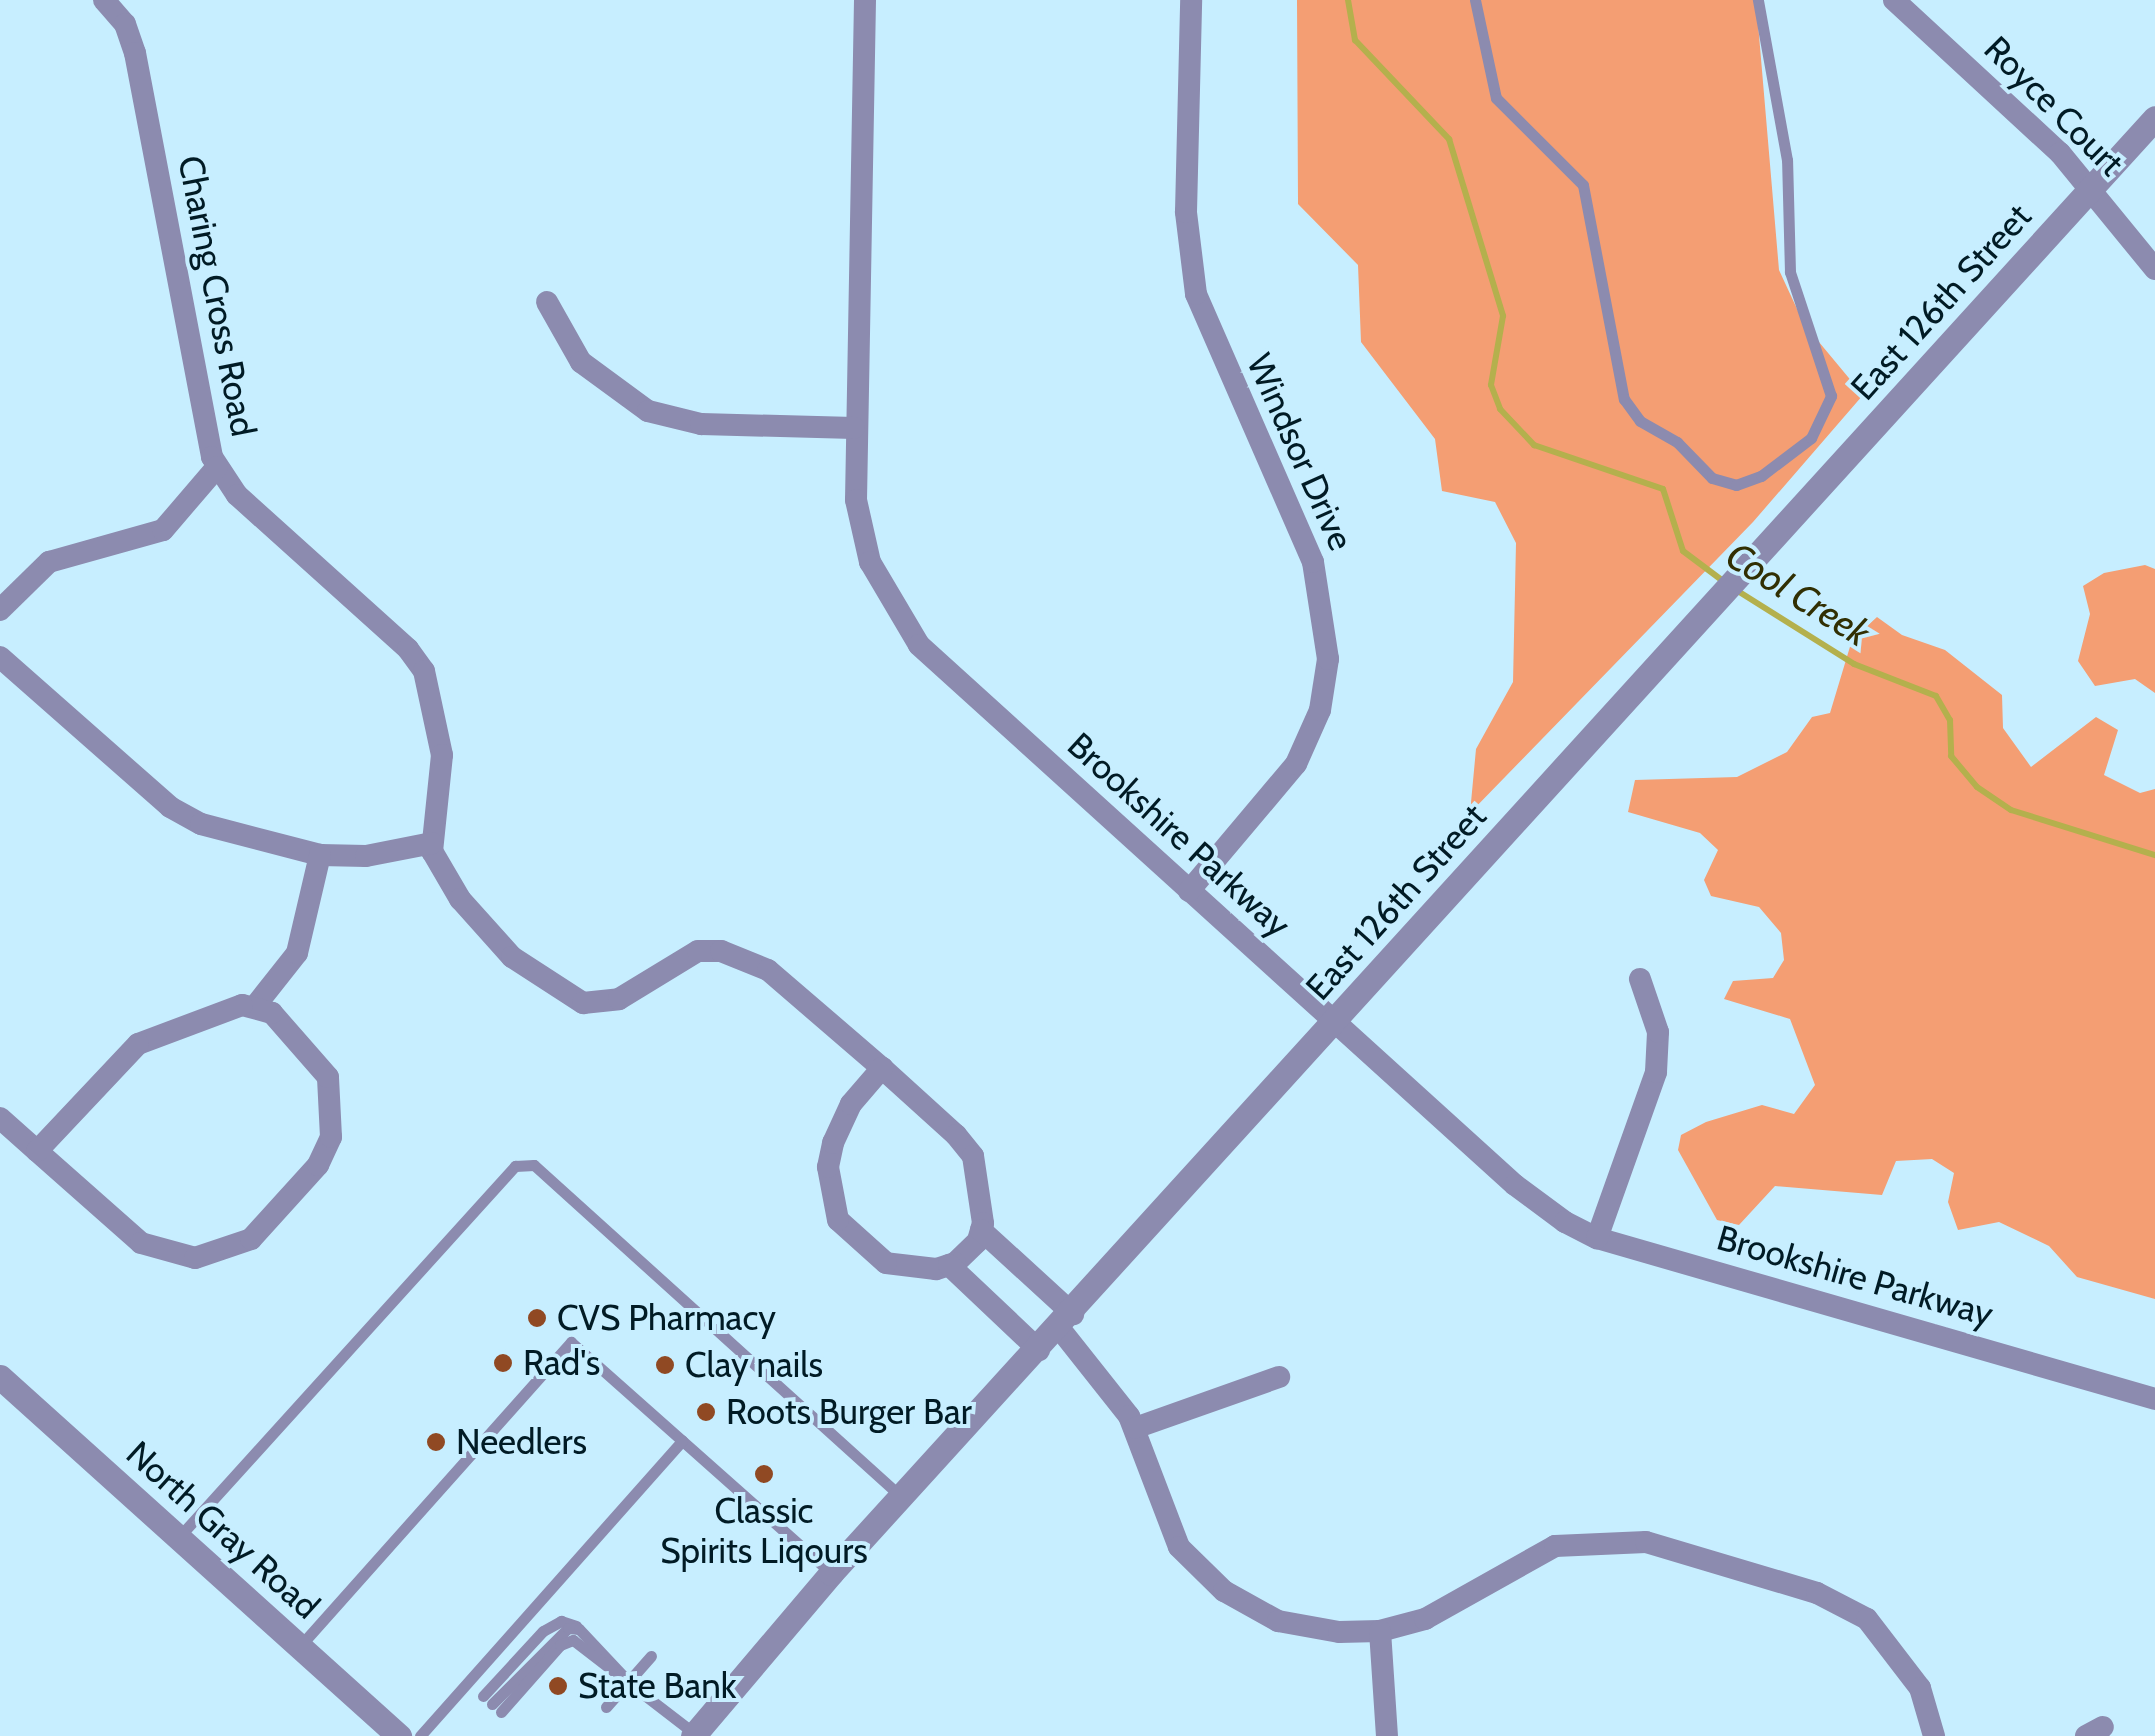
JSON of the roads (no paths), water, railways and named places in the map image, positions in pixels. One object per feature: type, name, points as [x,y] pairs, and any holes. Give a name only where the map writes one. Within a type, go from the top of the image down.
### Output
[{"type":"street","name":"Charing Cross Road","points":[[104,0],[125,24],[135,53],[203,432],[217,466],[238,495],[408,649],[424,671],[442,755],[432,844]]},
{"type":"street","name":"Brookshire Parkway","points":[[864,0],[854,428],[860,528],[870,562],[903,625],[943,670],[1540,1206],[1597,1238],[2155,1399]]},
{"type":"street","name":"Windsor Drive","points":[[1189,890],[1296,764],[1320,710],[1328,658],[1313,562],[1218,356],[1194,282],[1186,212],[1191,0]]},
{"type":"street","name":"Royce Court","points":[[1894,0],[2091,189],[2155,269]]},
{"type":"street","name":"East 126th Street","points":[[694,1735],[831,1574],[1040,1350],[2155,118]]},
{"type":"street","points":[[547,302],[581,362],[648,411],[700,424],[854,428]]},
{"type":"street","points":[[0,610],[50,562],[163,530],[217,466]]},
{"type":"street","points":[[0,657],[180,814],[320,855],[366,856],[432,844],[436,862],[491,938],[564,994],[603,1004],[677,960],[721,951],[768,970],[882,1068],[973,1156],[981,1178],[981,1230],[970,1252],[949,1265],[886,1263],[838,1220],[828,1167],[833,1143],[851,1104],[882,1068]]},
{"type":"street","points":[[37,1150],[138,1044],[256,1006],[298,953],[320,855]]},
{"type":"street","points":[[1597,1238],[1656,1072],[1658,1032],[1640,980]]},
{"type":"street","points":[[0,1118],[159,1253],[195,1258],[251,1239],[318,1165],[332,1138],[334,1110],[316,1057],[272,1013],[256,1006]]},
{"type":"street","points":[[981,1230],[1066,1321],[1117,1394],[1135,1428],[1178,1547],[1224,1591],[1278,1621],[1339,1632],[1380,1632],[1426,1618],[1555,1546],[1646,1542],[1818,1593],[1868,1619],[1920,1688],[1934,1736]]},
{"type":"street","points":[[949,1265],[1040,1350]]},
{"type":"street","name":"North Gray Road","points":[[0,1377],[400,1736]]},
{"type":"street","points":[[1135,1428],[1279,1377]]},
{"type":"street","points":[[1380,1632],[1387,1736]]},
{"type":"lane","points":[[1475,0],[1496,98],[1583,185],[1624,399],[1640,421],[1677,442],[1712,478],[1736,484],[1761,476],[1811,438],[1830,396],[1790,272],[1787,160],[1758,0]]},
{"type":"lane","points":[[179,1537],[514,1166],[534,1165],[902,1498]]},
{"type":"lane","points":[[301,1646],[571,1342],[831,1574]]},
{"type":"lane","points":[[420,1736],[682,1441]]},
{"type":"lane","points":[[628,1682],[618,1663],[579,1629],[557,1633],[492,1704],[567,1641],[579,1642],[628,1682],[694,1735]]},
{"type":"lane","points":[[606,1707],[650,1656]]},
{"type":"waterway","name":"Cool Creek","points":[[1348,0],[1355,40],[1449,139],[1503,316],[1491,385],[1500,409],[1534,445],[1663,489],[1683,551],[1723,581]]},
{"type":"waterway","name":"Cool Creek","points":[[1733,588],[1854,664],[1936,696],[1950,720],[1951,756],[1977,787],[2011,810],[2155,855]]},
{"type":"place","name":"CVS Pharmacy","points":[[537,1318]]},
{"type":"place","name":"Rad's","points":[[503,1363]]},
{"type":"place","name":"Clay nails","points":[[665,1365]]},
{"type":"place","name":"Roots Burger Bar","points":[[706,1412]]},
{"type":"place","name":"Needlers","points":[[436,1442]]},
{"type":"place","name":"Classic Spirits Liqours","points":[[764,1474]]},
{"type":"place","name":"State Bank","points":[[558,1686]]}]
